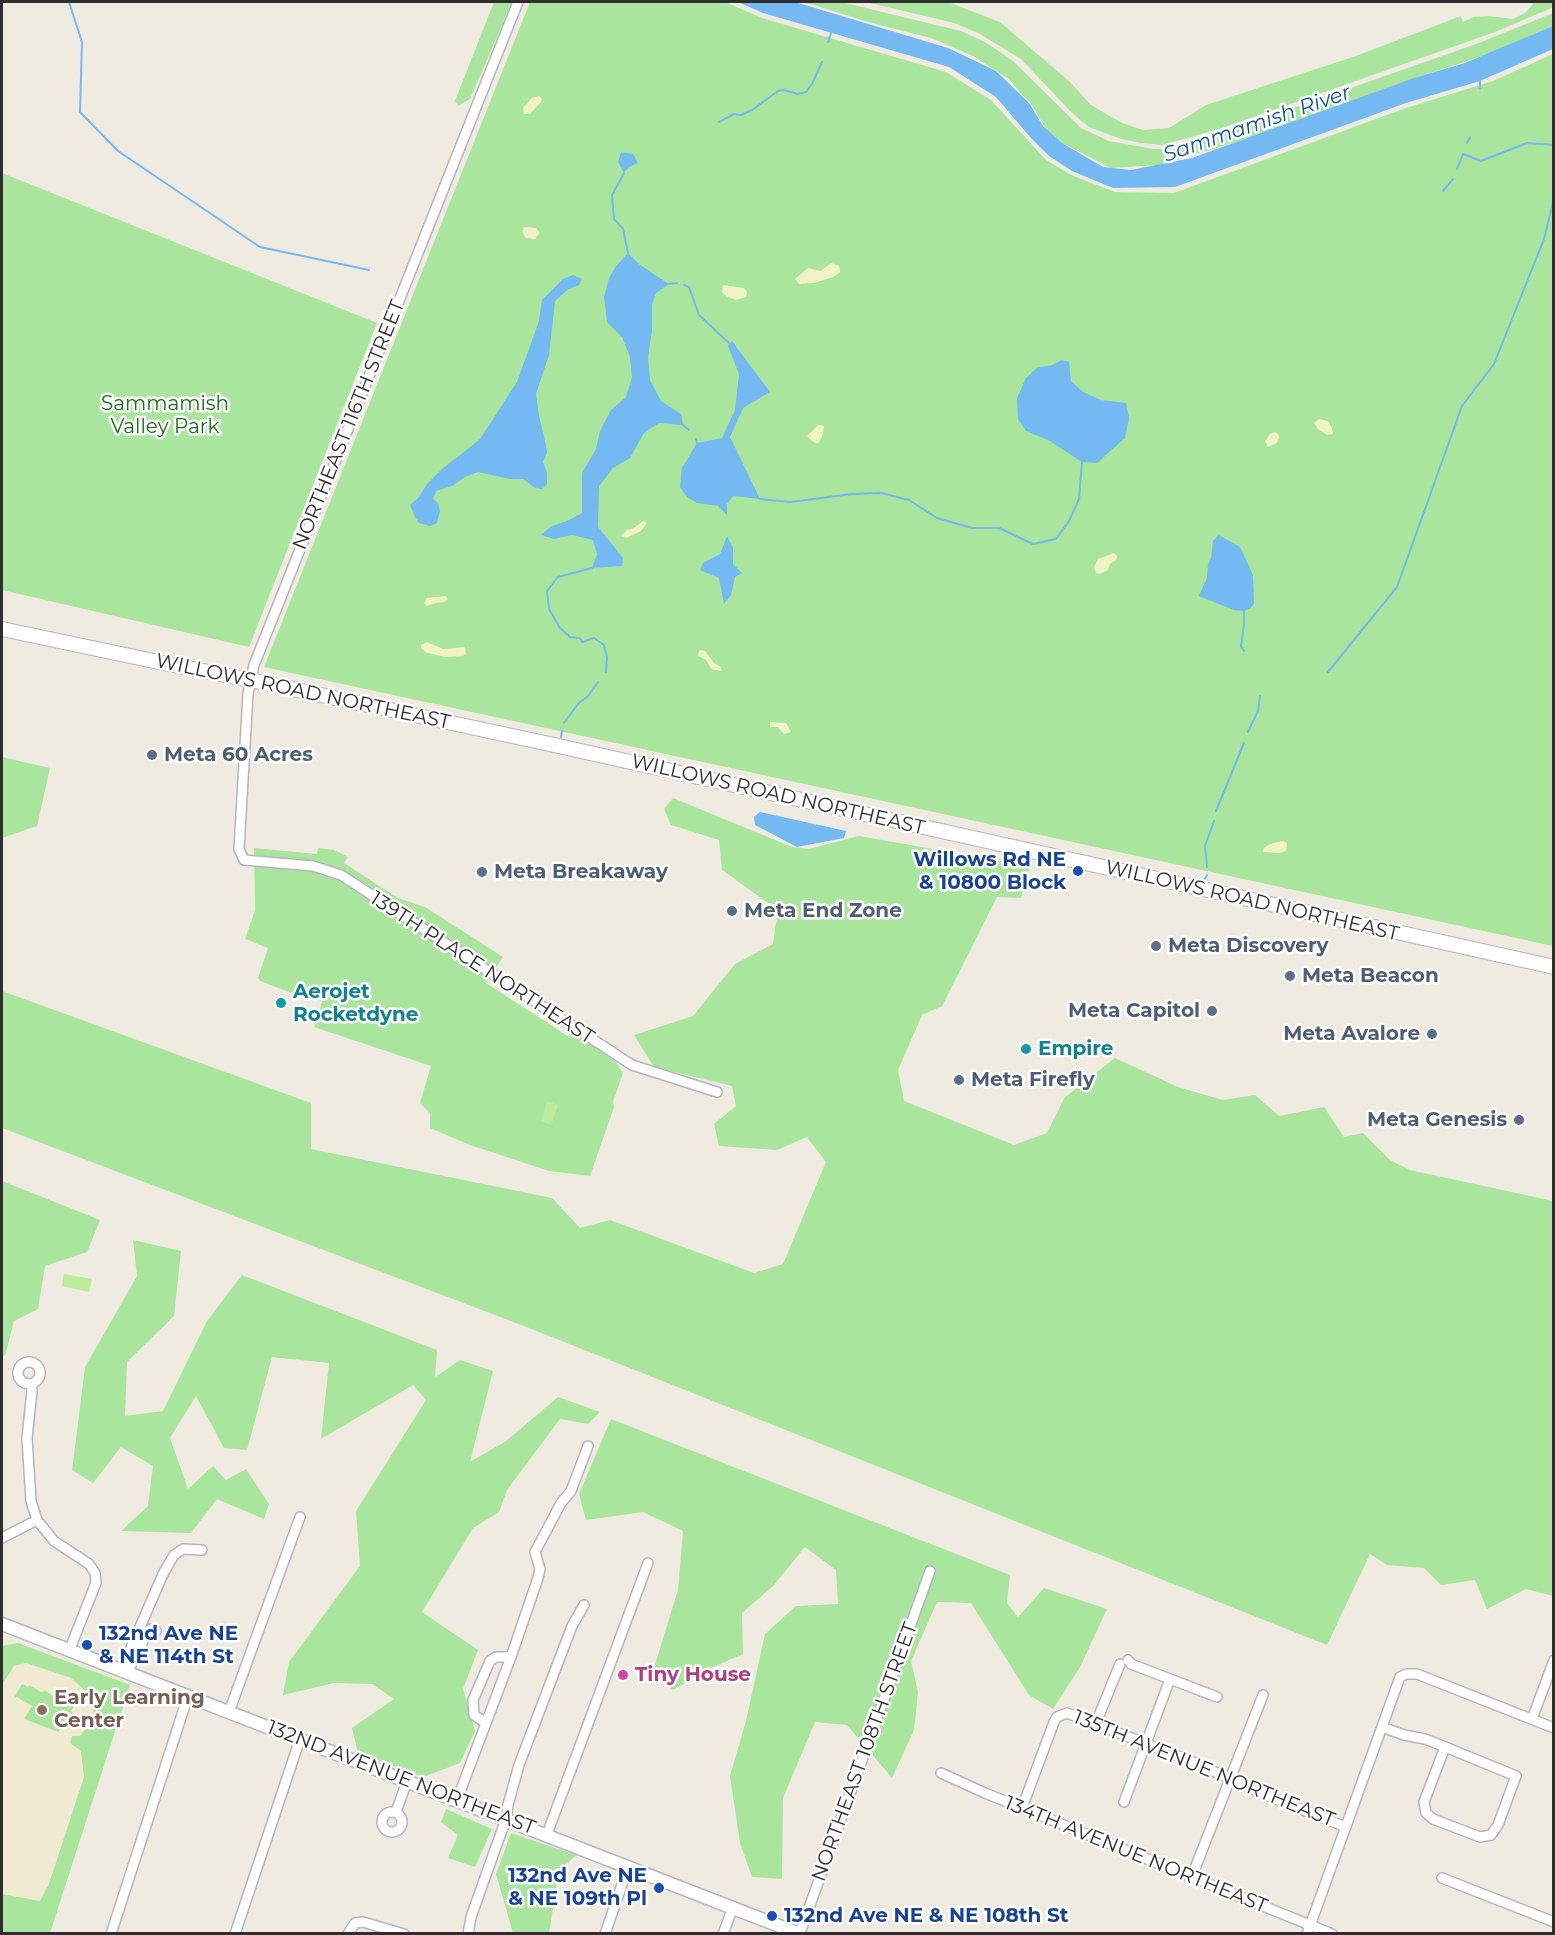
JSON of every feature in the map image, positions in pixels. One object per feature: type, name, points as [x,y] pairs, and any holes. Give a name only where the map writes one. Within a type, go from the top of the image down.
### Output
[{"type":"main road","name":"WILLOWS ROAD NORTHEAST","points":[[2,629],[250,680],[1554,968]]},
{"type":"street","name":"NORTHEAST 116TH STREET","points":[[244,860],[239,849],[250,680],[258,654],[518,2]]},
{"type":"street","name":"139TH PLACE NORTHEAST","points":[[244,860],[313,866],[340,875],[632,1065],[717,1092]]},
{"type":"street","points":[[31,1383],[27,1438],[31,1501],[37,1520],[54,1541],[89,1564],[95,1572],[96,1583],[69,1651]]},
{"type":"street","points":[[457,1800],[538,1578],[540,1569],[535,1552],[561,1503],[571,1491],[588,1446]]},
{"type":"street","points":[[229,1712],[300,1517]]},
{"type":"street","points":[[2,1538],[37,1520]]},
{"type":"street","points":[[124,1672],[160,1581],[174,1555],[183,1549],[202,1550]]},
{"type":"street","points":[[547,1834],[648,1563]]},
{"type":"street","name":"NORTHEAST 108TH STREET","points":[[800,1933],[930,1571]]},
{"type":"street","points":[[468,1934],[471,1917],[506,1819],[519,1765],[572,1626],[584,1605]]},
{"type":"street","name":"132ND AVENUE NORTHEAST","points":[[2,1624],[800,1933]]},
{"type":"street","points":[[124,1672],[148,1631],[156,1630]]},
{"type":"street","points":[[486,1723],[474,1715],[473,1700],[490,1661],[496,1657],[511,1657]]},
{"type":"street","points":[[1532,1719],[1554,1660]]},
{"type":"street","points":[[1096,1723],[1124,1662],[1217,1697]]},
{"type":"street","points":[[1308,1929],[1400,1677],[1406,1674],[1417,1674],[1554,1728]]},
{"type":"street","points":[[1124,1802],[1170,1679]]},
{"type":"street","points":[[1192,1876],[1263,1695]]},
{"type":"street","points":[[111,1934],[188,1696]]},
{"type":"street","name":"135TH AVENUE NORTHEAST","points":[[1022,1808],[1054,1722],[1061,1714],[1073,1714],[1346,1827]]},
{"type":"street","points":[[1382,1727],[1425,1739],[1445,1747],[1516,1776],[1498,1825],[1491,1835],[1480,1837],[1434,1819],[1426,1813],[1424,1802],[1445,1747]]},
{"type":"street","points":[[235,1934],[300,1739]]},
{"type":"street","name":"134TH AVENUE NORTHEAST","points":[[941,1773],[1192,1876],[1308,1929],[1332,1934]]},
{"type":"street","points":[[396,1812],[407,1781]]},
{"type":"street","points":[[605,1934],[628,1867]]},
{"type":"street","points":[[1442,1878],[1554,1923]]},
{"type":"street","points":[[723,1934],[733,1907]]},
{"type":"street","points":[[348,1934],[356,1923],[371,1923],[404,1934]]},
{"type":"shaded area","points":[[2,1636],[128,1682],[47,1933],[2,1933]]},
{"type":"green space","points":[[494,2],[512,2],[470,99],[459,105],[455,101]]},
{"type":"green space","points":[[530,2],[725,2],[762,18],[946,72],[991,100],[1046,160],[1071,175],[1115,192],[1174,193],[1406,108],[1493,81],[1553,54],[1553,946],[264,667]]},
{"type":"green space","points":[[804,2],[841,2],[961,31],[985,42],[1013,61],[1081,128],[1109,141],[1153,149],[1173,149],[1202,140],[1479,43],[1553,13],[1554,26],[1483,56],[1415,78],[1253,137],[1159,165],[1111,168],[1062,143],[1046,129],[1030,102],[1009,79],[973,56],[931,38]]},
{"type":"green space","points":[[866,2],[948,2],[1000,22],[1070,82],[1091,105],[1122,123],[1143,130],[1169,128],[1206,105],[1356,56],[1461,16],[1463,22],[1474,17],[1487,16],[1513,19],[1525,13],[1535,2],[1553,2],[1554,7],[1495,32],[1222,128],[1163,145],[1121,139],[1089,127],[1071,112],[1021,59],[978,33],[954,23]]},
{"type":"green space","name":"Sammamish Valley Park","points":[[2,173],[377,323],[249,647],[2,590]]},
{"type":"green space","points":[[2,757],[50,768],[37,826],[2,838]]},
{"type":"green space","points":[[673,798],[792,847],[809,849],[859,836],[1030,866],[1021,898],[997,897],[942,1006],[922,1015],[898,1070],[904,1101],[1014,1145],[1047,1133],[1065,1097],[1115,1058],[1178,1087],[1223,1100],[1255,1095],[1279,1116],[1324,1107],[1344,1137],[1363,1133],[1390,1160],[1410,1170],[1553,1201],[1553,1596],[1526,1589],[1487,1609],[1475,1580],[1441,1585],[1424,1568],[1387,1565],[1370,1554],[1327,1645],[524,1326],[2,1128],[2,991],[311,1103],[311,1149],[552,1198],[580,1228],[610,1220],[754,1273],[783,1264],[826,1162],[807,1137],[777,1150],[719,1146],[714,1124],[736,1106],[732,1086],[654,1067],[634,1035],[693,1016],[735,964],[773,944],[778,910],[722,870],[719,840],[671,825],[664,809]]},
{"type":"green space","points":[[254,848],[317,854],[318,848],[334,850],[348,857],[344,863],[398,898],[425,907],[503,957],[486,983],[569,1037],[574,1033],[615,1061],[623,1073],[613,1102],[614,1107],[590,1176],[549,1171],[470,1145],[430,1128],[430,1113],[420,1103],[431,1066],[314,1027],[326,990],[316,987],[308,999],[260,981],[258,978],[268,948],[245,939],[255,910]]},
{"type":"green space","points":[[547,1101],[558,1105],[551,1125],[541,1121]]},
{"type":"green space","points":[[2,1181],[100,1220],[87,1252],[45,1266],[38,1309],[14,1321],[5,1356],[2,1355]]},
{"type":"green space","points":[[133,1240],[181,1251],[174,1316],[127,1362],[125,1416],[163,1411],[207,1321],[242,1275],[437,1350],[435,1377],[460,1360],[493,1371],[470,1462],[506,1441],[558,1397],[600,1412],[588,1424],[560,1419],[507,1490],[499,1512],[473,1528],[422,1612],[478,1650],[463,1689],[475,1731],[460,1763],[423,1777],[358,1753],[352,1728],[394,1699],[372,1684],[334,1683],[283,1695],[289,1662],[360,1566],[356,1511],[426,1400],[413,1385],[321,1439],[329,1363],[272,1357],[247,1450],[224,1448],[196,1396],[170,1438],[188,1489],[213,1466],[226,1480],[246,1469],[269,1504],[264,1519],[217,1499],[191,1533],[121,1531],[148,1506],[153,1466],[121,1447],[93,1483],[72,1470],[85,1367],[137,1276]]},
{"type":"green space","points":[[64,1274],[92,1279],[89,1292],[62,1286]]},
{"type":"green space","points":[[611,1419],[1010,1575],[1007,1603],[1018,1617],[1044,1588],[1107,1609],[1080,1667],[1053,1709],[1029,1695],[971,1603],[937,1602],[911,1661],[918,1692],[914,1730],[892,1778],[847,1725],[815,1722],[783,1798],[782,1879],[752,1877],[740,1843],[730,1776],[746,1721],[765,1634],[796,1606],[838,1604],[836,1570],[805,1547],[773,1586],[742,1613],[743,1654],[713,1667],[673,1690],[653,1671],[678,1590],[683,1531],[643,1512],[586,1520],[579,1494]]},
{"type":"green space","points":[[18,1643],[130,1685],[50,1933],[2,1933],[2,1894],[40,1901],[49,1884],[84,1777],[81,1751],[70,1743],[72,1736],[80,1736],[94,1717],[91,1696],[71,1678],[26,1663],[14,1666],[2,1685],[2,1646]]},
{"type":"green space","points":[[22,1684],[41,1692],[46,1691],[57,1699],[61,1696],[73,1703],[78,1700],[71,1711],[74,1713],[69,1714],[58,1732],[24,1719],[32,1706],[17,1697],[14,1698]]},
{"type":"green space","points":[[446,1809],[492,1829],[475,1867],[448,1858],[458,1835],[441,1822]]},
{"type":"green space","points":[[511,1833],[576,1855],[559,1872],[549,1933],[513,1933],[496,1874]]},
{"type":"sand","points":[[539,96],[542,99],[541,102],[530,114],[524,114],[525,105],[532,98]]},
{"type":"sand","points":[[524,227],[536,228],[540,233],[535,239],[526,238],[522,232]]},
{"type":"sand","points":[[831,263],[839,266],[840,269],[840,272],[833,277],[814,283],[799,284],[795,279],[808,268],[821,271]]},
{"type":"sand","points":[[723,285],[744,288],[747,292],[746,297],[736,300],[726,296],[722,292]]},
{"type":"sand","points":[[1319,419],[1328,421],[1333,434],[1327,435],[1318,429],[1314,423]]},
{"type":"sand","points":[[818,425],[824,426],[819,443],[816,443],[807,436]]},
{"type":"sand","points":[[1275,432],[1279,437],[1277,443],[1268,447],[1265,441],[1270,434]]},
{"type":"sand","points":[[643,521],[647,523],[641,531],[626,538],[621,536],[627,530]]},
{"type":"sand","points":[[1114,553],[1117,556],[1116,560],[1110,564],[1108,570],[1100,574],[1096,573],[1094,567],[1098,559]]},
{"type":"sand","points":[[446,596],[448,599],[444,602],[427,606],[424,603],[427,598]]},
{"type":"sand","points":[[427,642],[443,649],[465,647],[466,654],[446,657],[427,653],[421,645]]},
{"type":"sand","points":[[701,650],[705,651],[714,663],[721,667],[722,671],[711,669],[706,660],[698,656]]},
{"type":"sand","points":[[770,722],[786,723],[791,732],[784,734],[778,727],[770,727]]},
{"type":"sand","points":[[1282,841],[1287,843],[1286,851],[1263,852],[1264,848],[1270,844]]},
{"type":"water","points":[[738,2],[795,2],[948,48],[996,71],[1029,103],[1043,126],[1062,143],[1103,167],[1131,170],[1192,158],[1414,78],[1465,63],[1553,26],[1553,49],[1480,81],[1406,103],[1175,187],[1113,188],[1072,171],[1049,156],[996,97],[949,67],[763,13]]},
{"type":"water","points":[[621,152],[633,154],[638,163],[629,167],[624,173],[618,162]]},
{"type":"water","points":[[628,253],[640,265],[669,284],[656,293],[652,305],[652,331],[648,357],[650,380],[661,401],[681,414],[683,425],[659,423],[644,433],[630,458],[613,468],[599,486],[598,527],[623,558],[622,566],[592,568],[597,554],[593,540],[572,535],[554,539],[541,535],[552,526],[582,513],[582,473],[596,449],[600,431],[611,410],[626,397],[632,377],[630,357],[622,337],[607,322],[604,297],[609,278]]},
{"type":"water","points":[[573,275],[582,279],[579,285],[567,290],[555,301],[549,355],[536,394],[547,453],[543,462],[547,473],[547,484],[542,489],[535,488],[523,479],[510,479],[478,472],[452,486],[436,491],[433,499],[438,503],[440,511],[437,523],[430,526],[419,523],[410,505],[441,470],[480,439],[517,382],[539,321],[542,300],[563,279]]},
{"type":"water","points":[[732,341],[770,392],[743,408],[730,437],[760,499],[733,496],[727,504],[727,515],[718,506],[697,503],[687,497],[680,487],[682,468],[697,443],[722,438],[735,410],[739,374],[728,346]]},
{"type":"water","points":[[1062,360],[1069,362],[1071,381],[1083,392],[1101,400],[1126,403],[1129,418],[1125,438],[1097,463],[1082,462],[1048,440],[1026,431],[1018,419],[1017,398],[1026,378],[1038,367],[1050,366]]},
{"type":"water","points":[[1219,535],[1240,547],[1253,575],[1254,603],[1251,608],[1244,611],[1234,610],[1199,596],[1207,578],[1213,541]]},
{"type":"water","points":[[727,536],[733,548],[733,564],[742,573],[735,577],[731,595],[724,604],[719,578],[700,570],[703,563],[720,554]]},
{"type":"water","points":[[760,812],[846,831],[844,838],[797,847],[755,825],[754,817]]},
{"type":"waterway","points":[[69,2],[82,42],[80,112],[118,151],[260,247],[369,270]]},
{"type":"waterway","points":[[828,42],[831,33]]},
{"type":"waterway","points":[[719,122],[734,114],[741,115],[752,110],[778,91],[784,90],[798,94],[806,92],[822,62]]},
{"type":"waterway","points":[[1480,79],[1480,88]]},
{"type":"waterway","points":[[1467,143],[1470,137]]},
{"type":"waterway","points":[[1457,169],[1463,154],[1481,161],[1527,143],[1554,145]]},
{"type":"waterway","points":[[624,173],[612,195],[614,219],[623,229],[628,253]]},
{"type":"waterway","points":[[1443,191],[1453,179]]},
{"type":"waterway","points":[[1328,672],[1397,587],[1462,406],[1494,364],[1544,239],[1554,198]]},
{"type":"waterway","points":[[669,284],[677,283]]},
{"type":"waterway","points":[[684,285],[689,287],[699,315],[729,343]]},
{"type":"waterway","points":[[683,425],[689,430]]},
{"type":"waterway","points":[[696,439],[697,443]]},
{"type":"waterway","points":[[760,499],[790,502],[852,494],[881,493],[909,500],[937,518],[972,528],[999,528],[1033,544],[1056,539],[1069,521],[1079,499],[1082,462]]},
{"type":"waterway","points":[[592,568],[558,577],[547,591],[549,609],[560,628],[570,637],[580,638],[582,642],[594,638],[604,645],[607,658],[606,672]]},
{"type":"waterway","points":[[1244,611],[1241,646],[1244,651]]},
{"type":"waterway","points":[[564,723],[598,682]]},
{"type":"waterway","points":[[1248,732],[1258,711],[1260,696]]},
{"type":"waterway","points":[[561,737],[562,731]]},
{"type":"waterway","points":[[1216,811],[1244,743]]},
{"type":"waterway","points":[[1207,867],[1205,846],[1214,821]]},
{"type":"waterway","points":[[1204,880],[1207,875]]},
{"type":"place","name":"Meta 60 Acres","points":[[152,755]]},
{"type":"place","name":"Willows Rd NE & 10800 Block","points":[[1078,871]]},
{"type":"place","name":"Meta Breakaway","points":[[482,872]]},
{"type":"place","name":"Meta End Zone","points":[[732,911]]},
{"type":"place","name":"Meta Discovery","points":[[1156,946]]},
{"type":"place","name":"Meta Beacon","points":[[1290,976]]},
{"type":"place","name":"Aerojet Rocketdyne","points":[[281,1003]]},
{"type":"place","name":"Meta Capitol","points":[[1212,1011]]},
{"type":"place","name":"Meta Avalore","points":[[1432,1034]]},
{"type":"place","name":"Empire","points":[[1026,1049]]},
{"type":"place","name":"Meta Firefly","points":[[959,1080]]},
{"type":"place","name":"Meta Genesis","points":[[1519,1120]]},
{"type":"place","name":"132nd Ave NE & NE 114th St","points":[[87,1645]]},
{"type":"place","name":"Tiny House","points":[[623,1675]]},
{"type":"place","name":"Early Learning Center","points":[[42,1710]]},
{"type":"place","name":"132nd Ave NE & NE 109th Pl","points":[[659,1888]]},
{"type":"place","name":"132nd Ave NE & NE 108th St","points":[[772,1916]]},
{"type":"water label","name":"Sammamish River","points":[[1257,124]]}]
